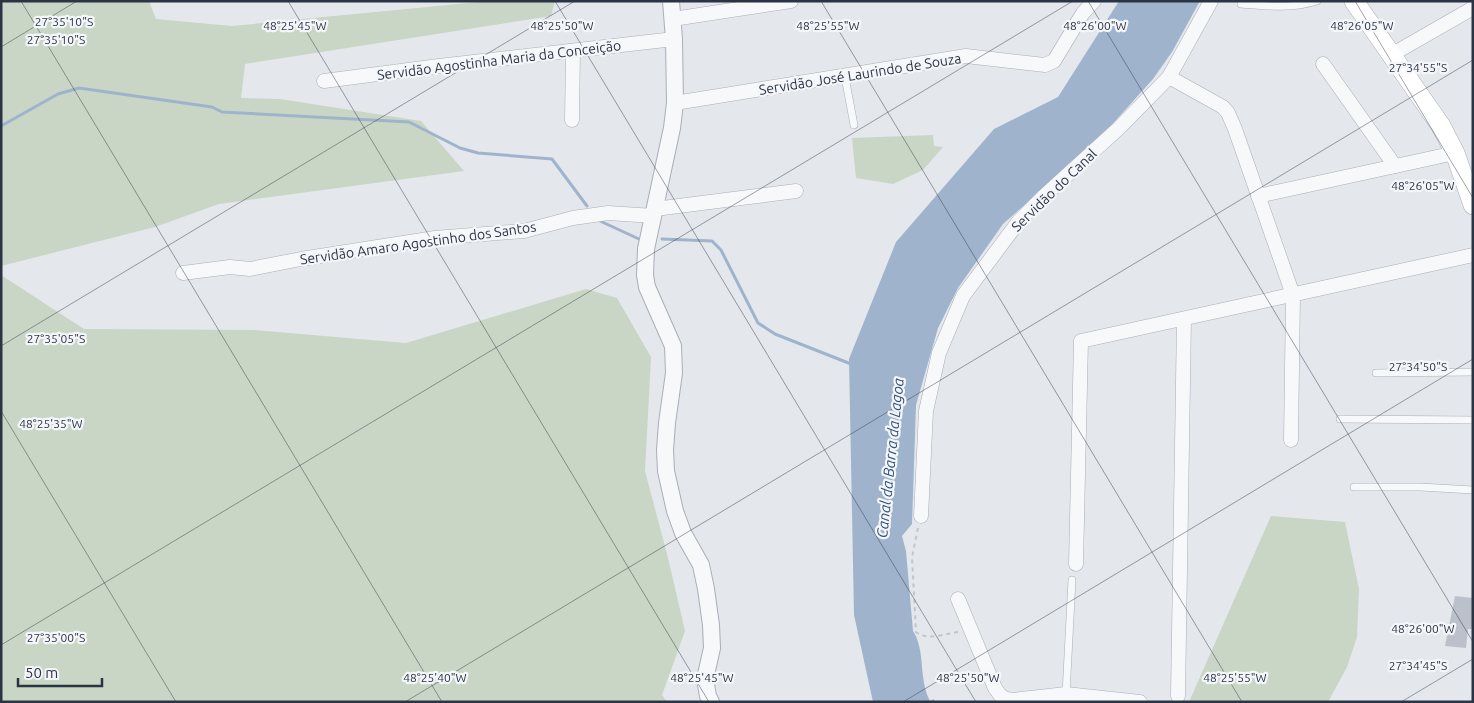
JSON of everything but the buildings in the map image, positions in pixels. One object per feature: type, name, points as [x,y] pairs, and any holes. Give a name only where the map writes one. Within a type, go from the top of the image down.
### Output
[{"type":"main road","points":[[1354,1],[1441,126],[1455,153],[1473,205]]},
{"type":"street","points":[[671,1],[676,103],[646,249],[645,275],[652,300],[673,346],[675,360],[667,424],[666,471],[676,511],[684,533],[701,565],[706,589],[712,648],[705,679],[711,702]]},
{"type":"street","points":[[672,19],[791,1]]},
{"type":"street","name":"Servidão José Laurindo de Souza","points":[[676,103],[966,56],[1045,65],[1054,61],[1083,13],[1094,1]]},
{"type":"street","name":"Servidão do Canal","points":[[921,516],[926,411],[939,353],[962,296],[1019,221],[1120,128],[1169,77],[1211,1]]},
{"type":"street","points":[[1391,55],[1473,8]]},
{"type":"street","name":"Servidão Agostinha Maria da Conceição","points":[[324,81],[674,39]]},
{"type":"street","points":[[572,120],[573,51]]},
{"type":"street","points":[[1323,64],[1395,166]]},
{"type":"street","points":[[1169,77],[1217,102],[1228,113],[1293,295],[1291,440]]},
{"type":"street","points":[[1258,196],[1455,153]]},
{"type":"street","name":"Servidão Amaro Agostinho dos Santos","points":[[183,273],[230,267],[263,268],[301,259],[435,238],[524,231],[573,218],[608,213],[654,212],[796,191]]},
{"type":"street","points":[[1076,564],[1081,342],[1473,255]]},
{"type":"street","points":[[1178,696],[1184,319]]},
{"type":"street","points":[[958,599],[995,688],[1006,699],[1066,694],[1140,702]]},
{"type":"lane","points":[[1240,4],[1282,7],[1297,6],[1316,1]]},
{"type":"lane","points":[[845,77],[854,125]]},
{"type":"lane","points":[[1376,373],[1473,372]]},
{"type":"lane","points":[[1340,419],[1473,420]]},
{"type":"lane","points":[[1354,487],[1436,487],[1473,490]]},
{"type":"lane","points":[[1066,694],[1072,580]]},
{"type":"path","points":[[921,516],[912,557],[916,632],[921,636],[928,637],[971,630]]},
{"type":"green space","points":[[1,1],[149,1],[156,19],[232,26],[489,1],[555,1],[551,16],[245,64],[241,98],[280,99],[421,121],[464,171],[219,204],[155,227],[1,266]]},
{"type":"green space","points":[[933,135],[934,146],[943,147],[923,170],[893,184],[856,178],[852,138]]},
{"type":"green space","points":[[1,275],[84,329],[254,330],[406,343],[586,289],[617,298],[651,357],[645,471],[685,631],[662,695],[667,702],[1,702]]},
{"type":"green space","points":[[1271,516],[1345,522],[1359,589],[1357,637],[1347,667],[1328,702],[1189,702]]},
{"type":"water","name":"Canal da Barra da Lagoa","points":[[1119,1],[1200,1],[1172,52],[1153,79],[1098,140],[1003,224],[958,288],[938,328],[916,405],[912,524],[902,536],[906,551],[913,631],[919,647],[926,692],[930,701],[934,699],[935,702],[873,702],[854,615],[849,359],[896,242],[994,129],[1058,97]]},
{"type":"waterway","points":[[1,126],[58,94],[79,88],[212,107],[222,112],[409,122],[460,148],[478,153],[552,159],[587,206]]},
{"type":"waterway","points":[[600,221],[639,239]]},
{"type":"waterway","points":[[662,239],[712,241],[721,250],[758,323],[775,334],[851,364]]}]
